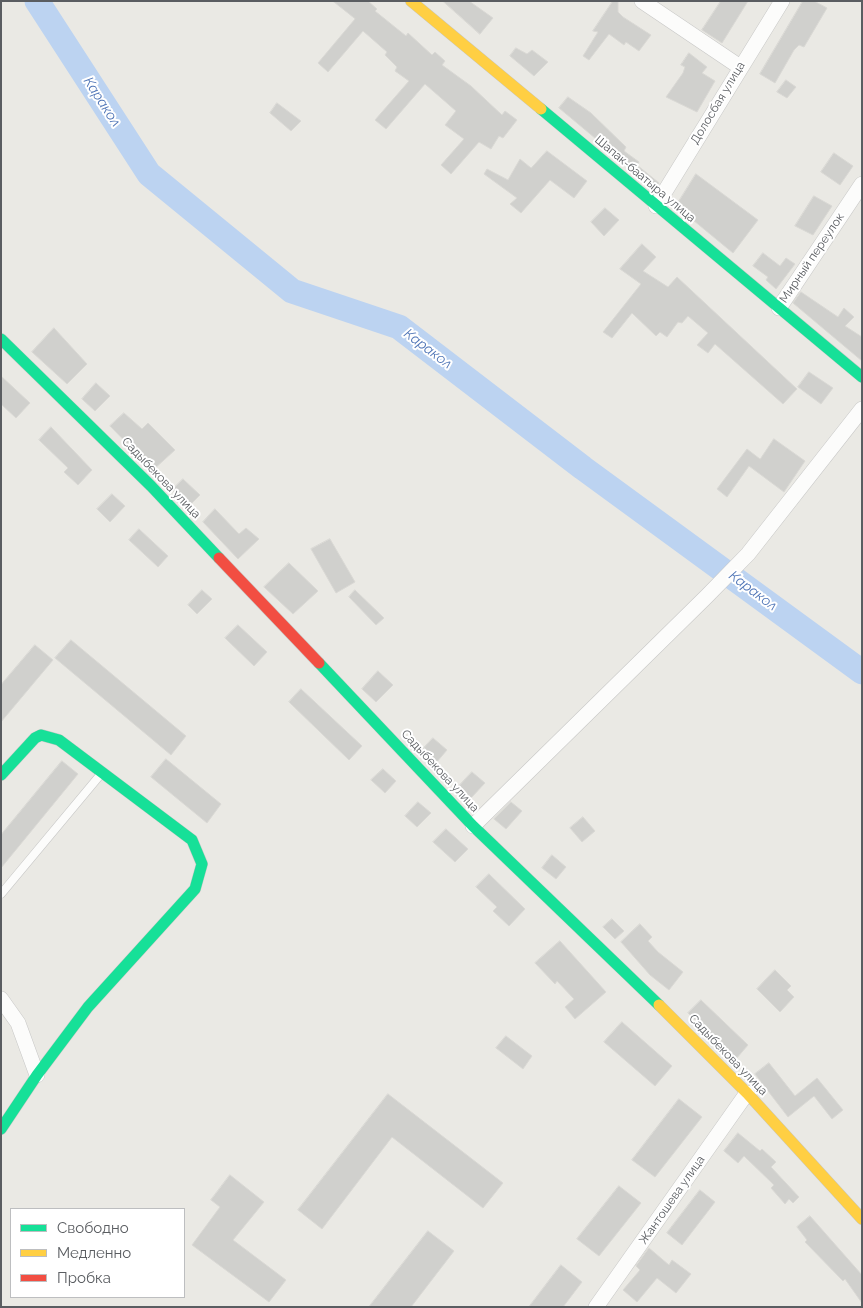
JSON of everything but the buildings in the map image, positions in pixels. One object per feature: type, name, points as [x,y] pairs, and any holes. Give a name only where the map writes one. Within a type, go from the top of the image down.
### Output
[{"type":"street","name":"Шапак-баатыра улица","points":[[411,1],[862,377]]},
{"type":"street","points":[[642,1],[740,67]]},
{"type":"street","name":"Долосбая улица","points":[[656,206],[782,1]]},
{"type":"street","name":"Мирный переулок","points":[[779,308],[862,184]]},
{"type":"street","name":"Садыбекова улица","points":[[1,339],[151,486],[474,826],[645,990],[747,1093],[862,1219]]},
{"type":"street","points":[[474,826],[748,554],[862,409]]},
{"type":"street","points":[[1,775],[35,738],[41,735],[59,740],[192,840],[201,854],[204,869],[195,889],[88,1007],[37,1074],[1,1129]]},
{"type":"street","points":[[1,999],[18,1023],[37,1074]]},
{"type":"street","name":"Жантошева улица","points":[[596,1307],[747,1093]]},
{"type":"lane","points":[[1,894],[102,773]]},
{"type":"waterway","name":"Каракол","points":[[37,1],[149,174],[292,291],[399,327],[583,468],[862,672]]},
{"type":"traffic: fast","points":[[541,109],[862,377]]},
{"type":"traffic: fast","points":[[1,339],[151,486],[219,558]]},
{"type":"traffic: fast","points":[[319,663],[473,826],[659,1005]]},
{"type":"traffic: fast","points":[[1,775],[35,738],[41,735],[59,740],[192,840],[202,864],[195,889],[88,1007],[37,1075],[1,1129]]},
{"type":"traffic: slow","points":[[411,1],[541,109]]},
{"type":"traffic: slow","points":[[659,1005],[747,1093],[862,1219]]},
{"type":"traffic: jam","points":[[219,558],[319,663]]}]
